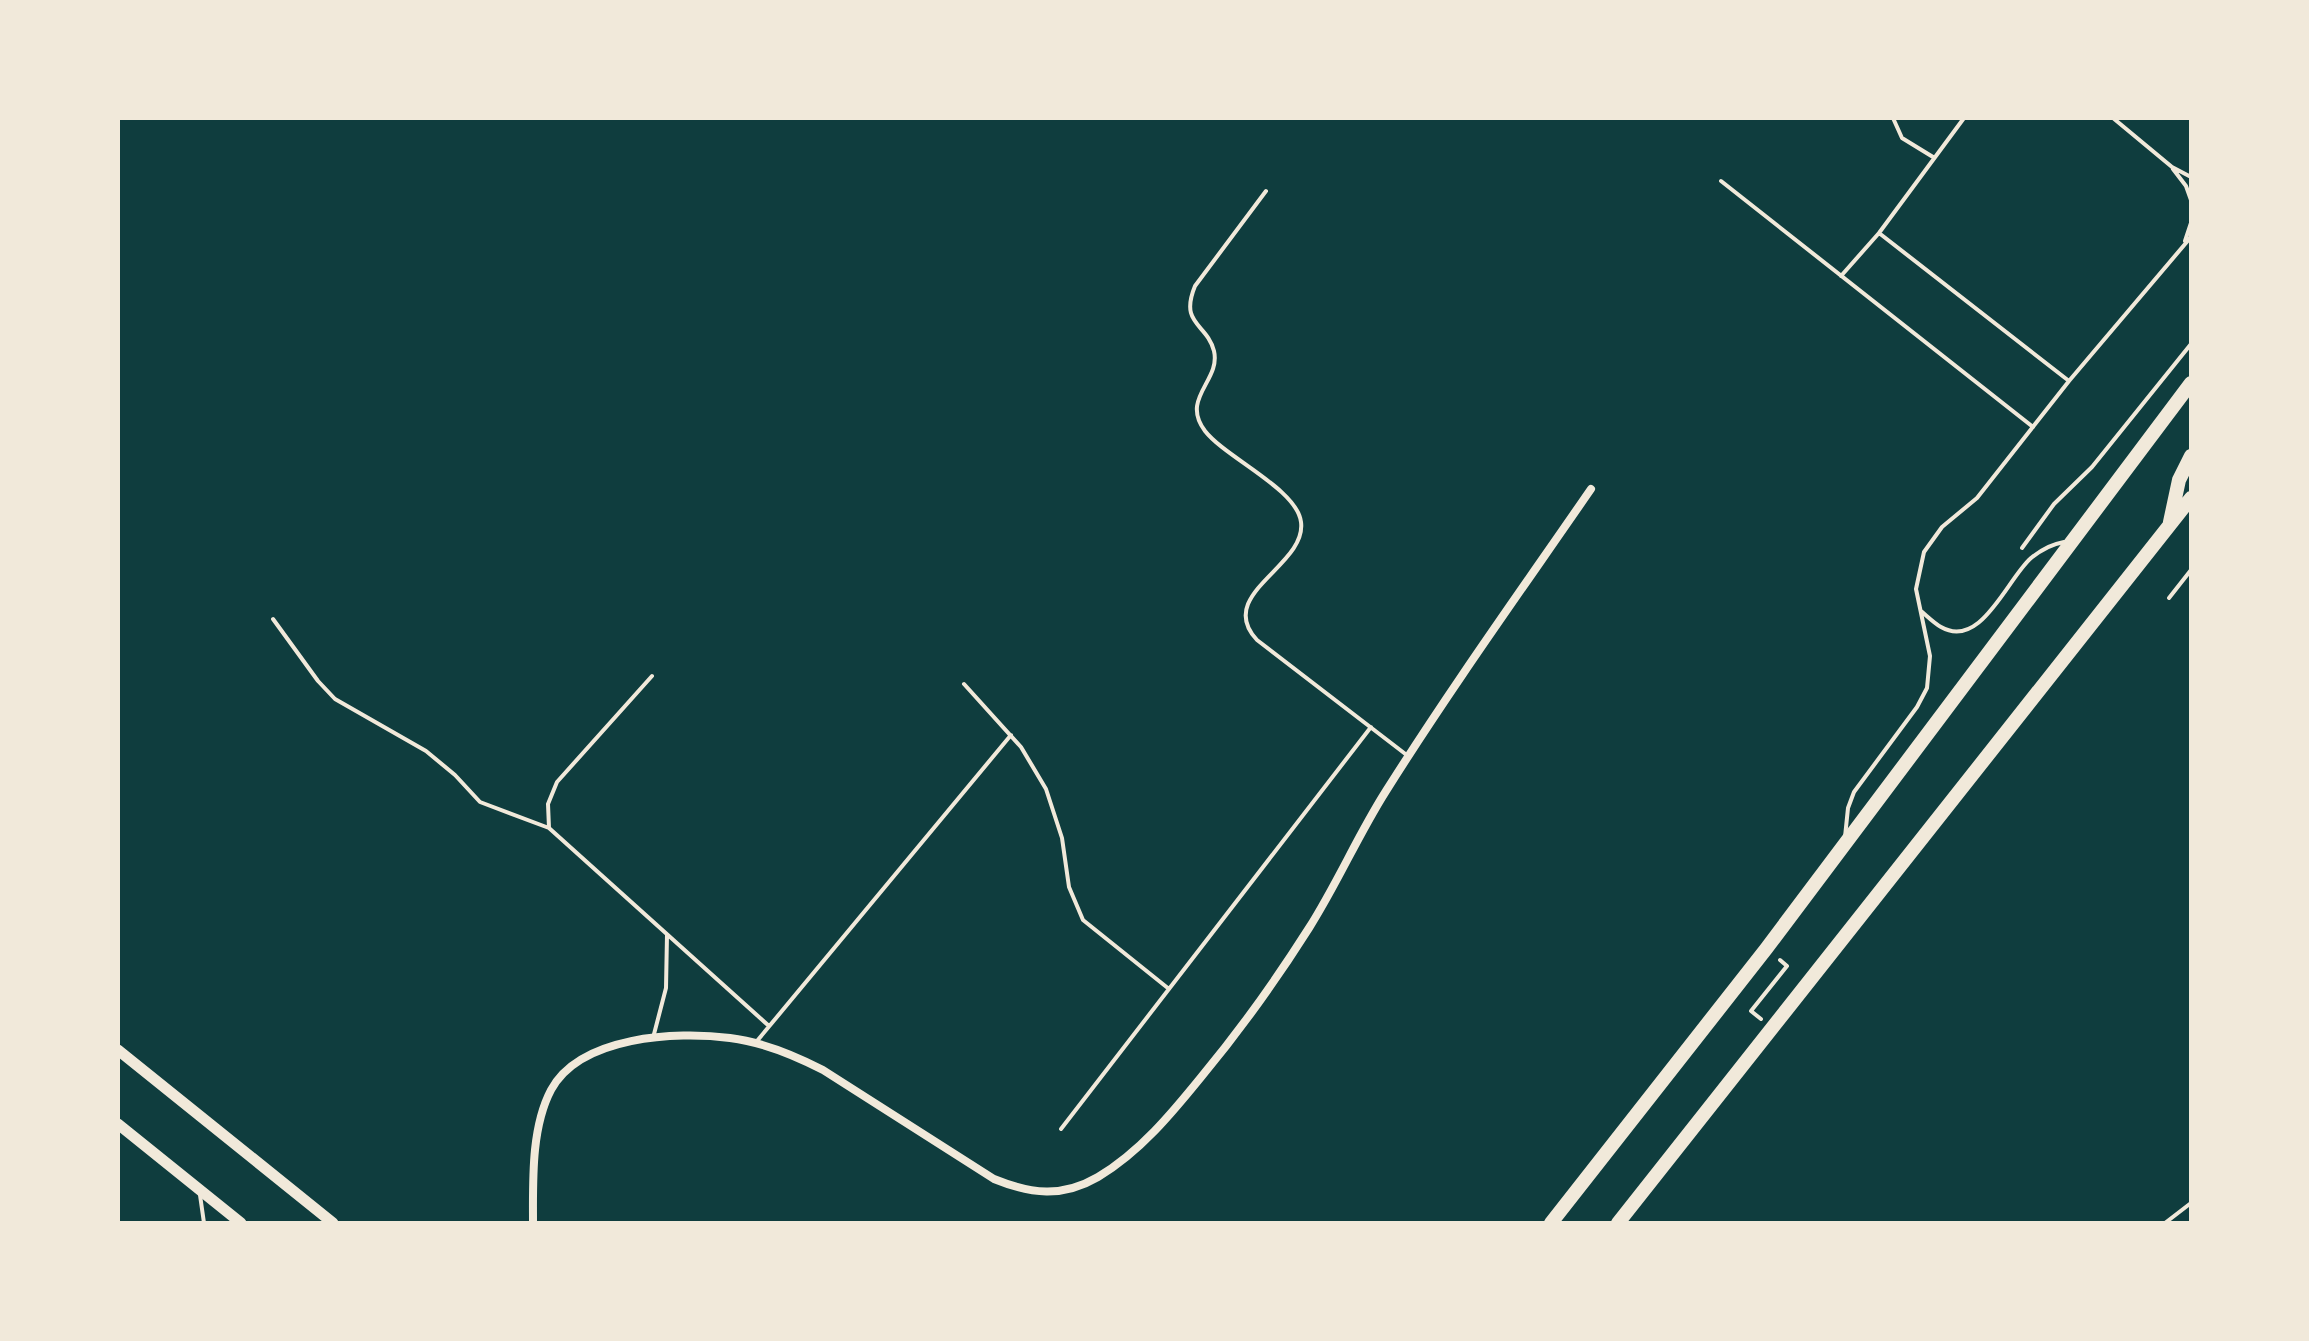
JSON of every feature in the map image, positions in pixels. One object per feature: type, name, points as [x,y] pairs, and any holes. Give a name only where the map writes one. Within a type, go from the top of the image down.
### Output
[{"type":"main road","points":[[1551,1223],[1766,949],[2191,383]]},
{"type":"main road","points":[[2170,522],[2177,489],[2191,456]]},
{"type":"main road","points":[[1618,1223],[2191,498]]},
{"type":"street","points":[[533,1221],[541,1119],[553,1087],[563,1074],[591,1054],[652,1039],[733,1038],[783,1052],[823,1070],[994,1179],[1021,1190],[1049,1193],[1074,1188],[1098,1177],[1132,1153],[1172,1114],[1246,1021],[1309,928],[1408,756],[1591,489]]},
{"type":"street","points":[[118,1050],[333,1223]]},
{"type":"street","points":[[118,1124],[241,1223]]},
{"type":"lane","points":[[1893,118],[1902,138],[1933,157]]},
{"type":"lane","points":[[1841,276],[1879,233],[1964,118]]},
{"type":"lane","points":[[2113,118],[2172,167],[2191,177]]},
{"type":"lane","points":[[2172,167],[2186,186],[2191,200]]},
{"type":"lane","points":[[1721,181],[2033,427]]},
{"type":"lane","points":[[1266,191],[1195,286],[1190,304],[1194,323],[1210,342],[1215,356],[1212,372],[1198,398],[1199,418],[1208,434],[1290,499],[1301,517],[1302,528],[1295,547],[1248,604],[1245,611],[1247,628],[1257,640],[1408,756]]},
{"type":"lane","points":[[2184,243],[2191,223]]},
{"type":"lane","points":[[1879,233],[2069,381]]},
{"type":"lane","points":[[1845,843],[1848,808],[1854,792],[1917,707],[1927,688],[1930,656],[1919,610],[1917,576],[1924,552],[1942,527],[1977,498],[2069,381],[2191,237]]},
{"type":"lane","points":[[1919,610],[1940,627],[1958,632],[1967,630],[1983,621],[2031,558],[2058,543],[2073,540]]},
{"type":"lane","points":[[273,619],[318,681],[335,699],[426,751],[455,775],[480,802],[549,828],[769,1026]]},
{"type":"lane","points":[[549,828],[548,804],[557,782],[652,676]]},
{"type":"lane","points":[[964,684],[1028,756],[1046,789],[1062,838],[1069,887],[1083,920],[1169,989]]},
{"type":"lane","points":[[1061,1129],[1371,727]]},
{"type":"lane","points":[[755,1044],[1011,735]]},
{"type":"lane","points":[[652,1039],[666,988],[667,935]]},
{"type":"lane","points":[[199,1189],[204,1223]]},
{"type":"lane","points":[[2165,1223],[2191,1203]]},
{"type":"path","points":[[2021,549],[2054,504],[2092,467],[2191,344]]},
{"type":"path","points":[[2169,598],[2191,570]]},
{"type":"path","points":[[1766,949],[1787,966],[1751,1011],[1771,1028]]}]
